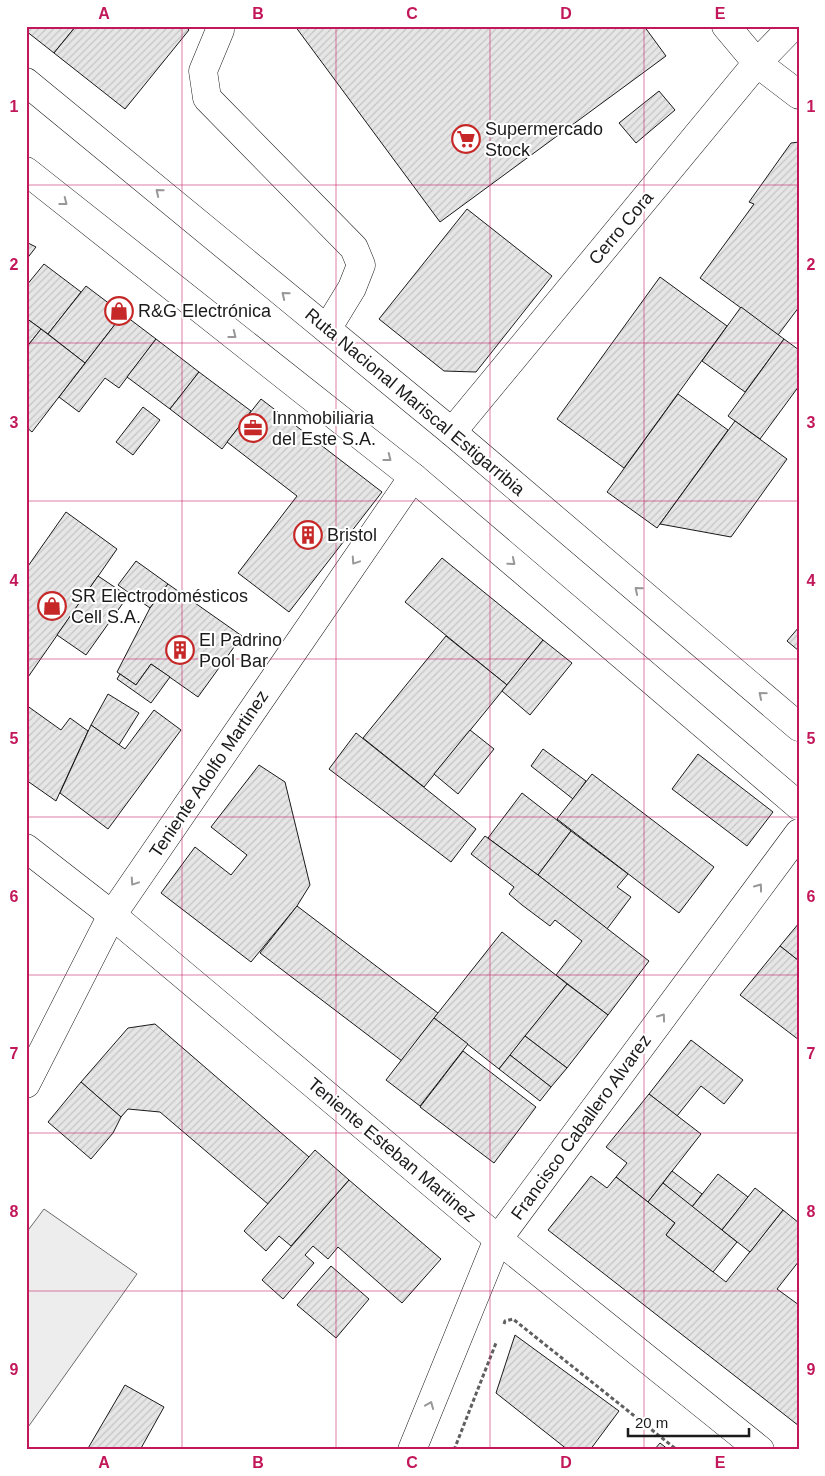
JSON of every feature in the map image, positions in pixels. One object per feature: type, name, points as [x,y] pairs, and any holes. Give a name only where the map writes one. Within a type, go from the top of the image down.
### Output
[{"type":"main road","points":[[219,26],[220,30],[203,71],[207,98],[354,248],[361,265],[352,288],[327,329]]},
{"type":"main road","points":[[726,26],[757,63],[799,95]]},
{"type":"main road","name":"Cerro Cora","points":[[452,432],[757,63],[793,26]]},
{"type":"main road","name":"Ruta Nacional Mariscal Estigarribia","points":[[26,82],[452,432],[799,727]]},
{"type":"main road","points":[[26,172],[413,477],[799,806]]},
{"type":"main road","name":"Teniente Adolfo Martinez","points":[[26,1084],[112,915],[413,477]]},
{"type":"main road","name":"Francisco Caballero Alvarez","points":[[412,1450],[498,1239],[799,833]]},
{"type":"main road","name":"Teniente Esteban Martinez","points":[[26,848],[112,915],[498,1239],[760,1450]]},
{"type":"path","points":[[502,1330],[505,1321],[513,1319],[677,1450]]},
{"type":"path","points":[[454,1450],[498,1340]]},
{"type":"shaded area","points":[[44,1209],[137,1274],[26,1430],[26,1233]]},
{"type":"building","points":[[28,26],[76,26],[54,53],[26,31]]},
{"type":"building","points":[[76,26],[185,26],[189,30],[125,109],[54,53]]},
{"type":"building","name":"Supermercado Stock","points":[[295,26],[644,26],[666,56],[440,222]]},
{"type":"building","points":[[659,91],[675,110],[636,143],[619,123]]},
{"type":"building","points":[[799,142],[799,307],[778,335],[700,278],[754,204],[749,202],[791,143]]},
{"type":"building","points":[[467,209],[552,276],[476,372],[444,371],[379,319]]},
{"type":"building","points":[[26,242],[36,247],[26,260]]},
{"type":"building","points":[[44,264],[81,292],[48,334],[26,318],[26,286]]},
{"type":"building","points":[[660,277],[727,326],[624,468],[557,419]]},
{"type":"building","points":[[86,286],[123,314],[85,363],[48,334]]},
{"type":"building","points":[[741,307],[784,339],[745,392],[702,361]]},
{"type":"building","points":[[123,314],[156,339],[119,388],[105,378],[79,412],[59,397]]},
{"type":"building","points":[[26,318],[41,329],[26,348]]},
{"type":"building","points":[[41,329],[85,363],[32,432],[26,427],[26,348]]},
{"type":"building","points":[[156,339],[199,372],[170,409],[127,377]]},
{"type":"building","points":[[784,339],[799,350],[799,386],[760,439],[728,416]]},
{"type":"building","points":[[199,372],[251,411],[222,449],[170,409]]},
{"type":"building","points":[[678,394],[728,430],[657,528],[607,492]]},
{"type":"building","name":"Bristol","points":[[261,399],[382,492],[289,612],[238,573],[297,496],[227,442]]},
{"type":"building","points":[[143,407],[160,420],[133,455],[116,442]]},
{"type":"building","points":[[735,421],[787,459],[731,537],[660,524]]},
{"type":"building","name":"SR Electrodomésticos Cell S.A.","points":[[66,512],[117,549],[26,680],[26,569]]},
{"type":"building","points":[[442,558],[543,640],[507,685],[405,602]]},
{"type":"building","points":[[136,561],[168,584],[150,608],[118,585]]},
{"type":"building","points":[[98,576],[128,596],[86,655],[57,635]]},
{"type":"building","name":"El Padrino Pool Bar","points":[[168,584],[242,636],[198,697],[151,664],[136,685],[117,672],[150,608]]},
{"type":"building","points":[[799,627],[799,651],[787,641]]},
{"type":"building","points":[[446,636],[507,685],[424,787],[363,738]]},
{"type":"building","points":[[543,640],[572,663],[530,715],[502,691]]},
{"type":"building","points":[[151,664],[170,677],[151,703],[117,679],[120,674],[136,685]]},
{"type":"building","points":[[108,694],[139,713],[119,745],[91,725]]},
{"type":"building","points":[[26,705],[61,730],[70,718],[88,731],[56,801],[26,780]]},
{"type":"building","points":[[154,710],[181,730],[108,829],[60,793],[91,725],[125,749]]},
{"type":"building","points":[[470,730],[494,749],[458,794],[434,774]]},
{"type":"building","points":[[356,733],[476,829],[451,862],[329,769]]},
{"type":"building","points":[[543,749],[586,781],[573,799],[531,766]]},
{"type":"building","points":[[698,754],[773,812],[747,846],[672,789]]},
{"type":"building","points":[[259,765],[285,782],[310,885],[297,906],[251,962],[161,893],[195,847],[231,875],[247,855],[211,827]]},
{"type":"building","points":[[592,774],[714,867],[679,913],[557,819]]},
{"type":"building","points":[[522,793],[571,831],[538,875],[488,838]]},
{"type":"building","points":[[571,831],[628,874],[617,887],[631,897],[607,929],[538,875]]},
{"type":"building","points":[[485,836],[649,961],[608,1015],[556,975],[582,941],[555,920],[550,926],[522,905],[509,894],[514,887],[471,854]]},
{"type":"building","points":[[297,906],[438,1013],[402,1061],[260,953]]},
{"type":"building","points":[[799,923],[799,961],[780,946]]},
{"type":"building","points":[[502,932],[567,984],[499,1069],[434,1018]]},
{"type":"building","points":[[780,946],[799,961],[799,1040],[740,995]]},
{"type":"building","points":[[567,984],[608,1015],[567,1068],[525,1036]]},
{"type":"building","points":[[434,1018],[468,1044],[420,1106],[386,1080]]},
{"type":"building","points":[[155,1024],[309,1157],[268,1204],[160,1112],[128,1109],[121,1117],[81,1082],[128,1028]]},
{"type":"building","points":[[525,1036],[567,1068],[551,1087],[510,1055]]},
{"type":"building","points":[[691,1040],[743,1080],[724,1104],[701,1086],[677,1116],[649,1094]]},
{"type":"building","points":[[463,1051],[536,1107],[494,1163],[420,1107]]},
{"type":"building","points":[[510,1055],[551,1087],[540,1101],[499,1069]]},
{"type":"building","points":[[81,1082],[121,1117],[113,1133],[91,1159],[48,1122]]},
{"type":"building","points":[[649,1094],[701,1134],[648,1202],[616,1177],[627,1163],[606,1147]]},
{"type":"building","points":[[315,1150],[349,1180],[291,1246],[279,1236],[266,1251],[244,1231]]},
{"type":"building","points":[[672,1171],[702,1194],[692,1207],[663,1183]]},
{"type":"building","points":[[718,1174],[748,1197],[722,1230],[692,1207]]},
{"type":"building","points":[[591,1176],[607,1188],[616,1177],[675,1223],[666,1235],[726,1282],[783,1210],[799,1223],[799,1261],[777,1289],[799,1305],[799,1426],[548,1230]]},
{"type":"building","points":[[349,1180],[441,1259],[402,1303],[338,1247],[328,1259],[313,1246],[305,1255],[314,1263],[283,1299],[262,1280]]},
{"type":"building","points":[[663,1183],[737,1242],[713,1272],[666,1235],[675,1223],[648,1202]]},
{"type":"building","points":[[755,1188],[783,1210],[750,1252],[722,1230]]},
{"type":"building","points":[[331,1266],[369,1299],[336,1338],[297,1305]]},
{"type":"building","points":[[515,1335],[619,1411],[590,1450],[568,1450],[496,1393]]},
{"type":"building","points":[[125,1385],[164,1407],[140,1450],[87,1450]]},
{"type":"building","points":[[660,1443],[669,1450],[654,1450]]},
{"type":"place","name":"Supermercado Stock","points":[[466,139]]},
{"type":"place","name":"R&G Electrónica","points":[[119,311]]},
{"type":"place","name":"Innmobiliaria del Este S.A.","points":[[253,428]]},
{"type":"place","name":"Bristol","points":[[308,535]]},
{"type":"place","name":"SR Electrodomésticos Cell S.A.","points":[[52,606]]},
{"type":"place","name":"El Padrino Pool Bar","points":[[180,650]]}]
